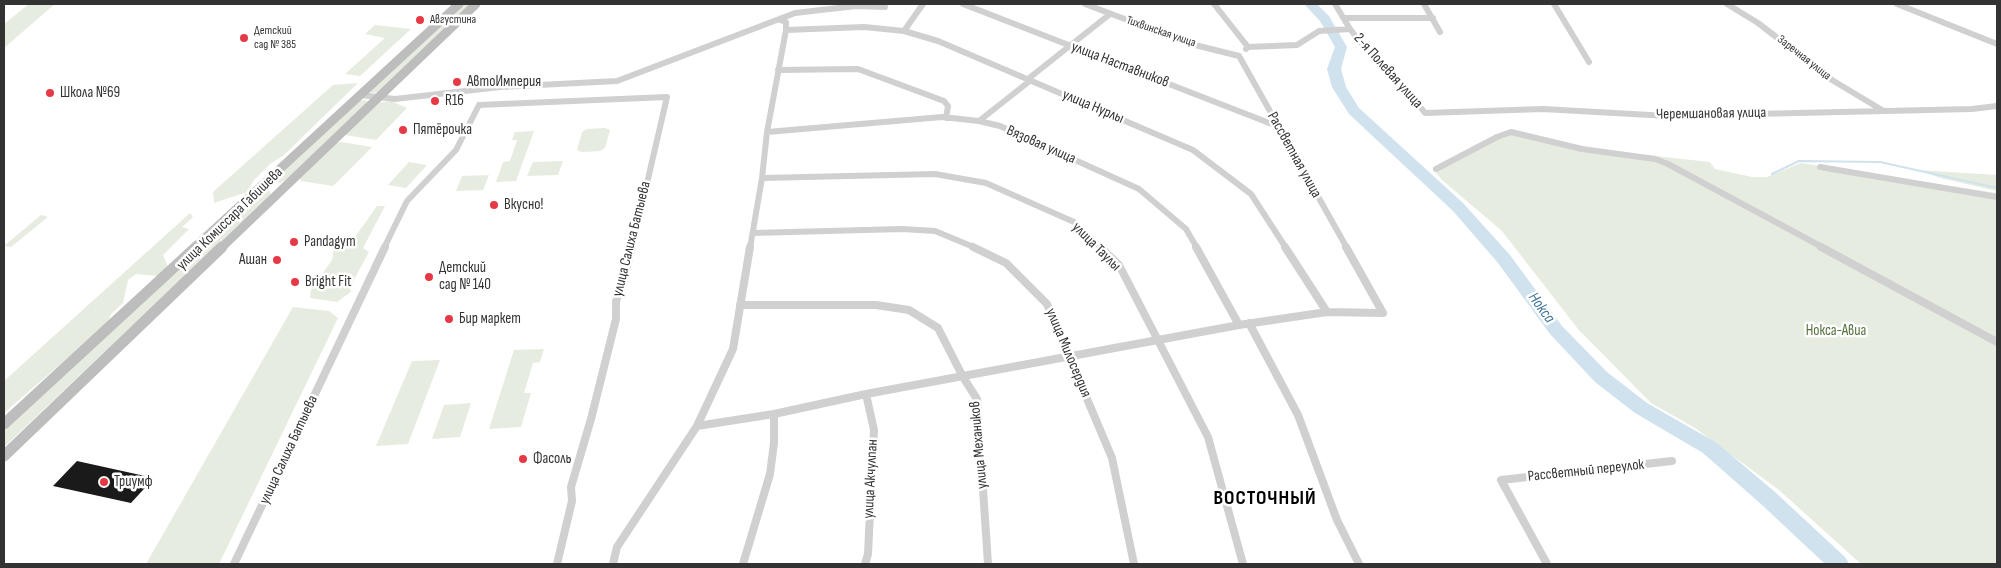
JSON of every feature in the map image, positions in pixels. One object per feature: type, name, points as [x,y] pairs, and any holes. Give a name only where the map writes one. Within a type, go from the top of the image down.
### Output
[{"type":"street","name":"улица Комиссара Габишева","points":[[4,424],[459,4]]},
{"type":"street","name":"улица Комиссара Габишева","points":[[4,456],[476,4]]},
{"type":"street","points":[[904,31],[923,4]]},
{"type":"street","name":"улица Наставников","points":[[963,4],[1277,126]]},
{"type":"street","name":"Тихвинская улица","points":[[1084,4],[1191,44],[1239,56]]},
{"type":"street","points":[[1214,4],[1248,47]]},
{"type":"street","name":"2-я Полевая улица","points":[[1335,4],[1350,29],[1374,59],[1395,75],[1425,113]]},
{"type":"street","points":[[1424,4],[1440,32]]},
{"type":"street","points":[[1554,4],[1589,62]]},
{"type":"street","name":"Заречная улица","points":[[1727,4],[1774,35],[1832,80],[1882,110]]},
{"type":"street","points":[[1897,4],[1997,44]]},
{"type":"street","points":[[360,95],[378,98],[425,97],[500,86],[623,80],[744,31],[780,20],[795,13],[826,9],[885,7]]},
{"type":"street","points":[[978,121],[1110,14]]},
{"type":"street","points":[[1344,18],[1432,18]]},
{"type":"street","points":[[613,564],[617,547],[697,426],[733,349],[762,178],[767,132],[786,30],[786,22],[780,20]]},
{"type":"street","name":"улица Нурлы","points":[[786,30],[864,27],[904,31],[938,41],[1193,150],[1251,194],[1327,312]]},
{"type":"street","points":[[1239,56],[1248,47],[1297,45],[1319,31],[1350,29]]},
{"type":"street","name":"Рассветная улица","points":[[1239,56],[1383,313],[1327,312]]},
{"type":"street","points":[[778,70],[858,69],[944,101],[948,106],[946,118]]},
{"type":"street","points":[[470,91],[479,105]]},
{"type":"street","name":"улица Салиха Батыева","points":[[234,564],[406,201],[456,150],[479,105],[667,97],[644,191],[644,203],[622,288],[616,302],[616,319],[591,419],[571,486],[572,501],[556,564]]},
{"type":"street","name":"Черемшановая улица","points":[[1425,113],[1543,109],[1668,116],[1972,109],[1997,106]]},
{"type":"street","name":"Вязовая улица","points":[[767,132],[946,118],[978,121],[1000,126],[1139,189],[1186,229],[1239,325]]},
{"type":"street","points":[[1436,169],[1496,137],[1511,132],[1582,149],[1655,159],[1682,171],[1997,342]]},
{"type":"street","points":[[1820,167],[1997,197]]},
{"type":"street","name":"улица Таулы","points":[[762,178],[935,174],[986,183],[1074,222],[1119,265],[1208,437],[1243,564]]},
{"type":"street","points":[[263,184],[284,188]]},
{"type":"street","name":"улица Милосердия","points":[[753,233],[902,229],[935,231],[957,239],[1006,263],[1047,304],[1070,356],[1112,458],[1134,564]]},
{"type":"street","name":"улица Механиков","points":[[740,305],[876,305],[909,310],[938,328],[963,377],[978,398],[988,564]]},
{"type":"street","points":[[697,426],[774,414],[866,394],[1248,323],[1327,312]]},
{"type":"street","points":[[1248,323],[1298,415],[1337,520],[1359,564]]},
{"type":"street","name":"улица Акчулпан","points":[[865,564],[868,554],[874,430],[866,394]]},
{"type":"street","points":[[743,564],[770,474],[774,443],[774,414]]},
{"type":"street","name":"Рассветный переулок","points":[[1547,564],[1501,480],[1672,461]]},
{"type":"green space","points":[[29,4],[55,4],[4,48],[4,24]]},
{"type":"green space","points":[[461,4],[471,4],[378,92],[368,92]]},
{"type":"green space","points":[[375,25],[411,29],[360,76],[345,74],[385,38],[365,34]]},
{"type":"green space","points":[[358,83],[284,155],[270,164],[254,180],[247,192],[214,203],[213,192],[333,85]]},
{"type":"green space","points":[[365,100],[368,102],[287,179],[280,183],[275,181],[358,101]]},
{"type":"green space","points":[[391,101],[407,108],[376,140],[345,135],[376,103]]},
{"type":"green space","points":[[605,128],[610,130],[605,148],[600,151],[581,152],[577,150],[582,132],[587,129]]},
{"type":"green space","points":[[534,131],[516,181],[496,182],[503,162],[510,161],[517,140],[512,140],[515,132]]},
{"type":"green space","name":"Нокса-Авиа","points":[[1511,131],[1601,150],[1710,162],[1715,169],[1752,177],[1767,177],[1801,163],[1997,193],[1997,564],[1861,564],[1779,490],[1695,428],[1651,403],[1578,329],[1502,231],[1442,180],[1433,169],[1499,134]]},
{"type":"green space","points":[[341,142],[372,147],[333,186],[301,181],[300,178],[336,143]]},
{"type":"green space","points":[[563,161],[558,175],[527,176],[533,162]]},
{"type":"green space","points":[[409,162],[427,165],[406,188],[388,185]]},
{"type":"green space","points":[[1918,170],[1997,175],[1997,191],[1940,178]]},
{"type":"green space","points":[[489,175],[483,190],[456,191],[462,176]]},
{"type":"green space","points":[[270,191],[270,195],[4,447],[4,431],[259,194]]},
{"type":"green space","points":[[377,206],[385,206],[363,248],[369,252],[350,287],[351,292],[337,302],[310,298],[311,290],[332,260],[335,242],[355,237]]},
{"type":"green space","points":[[190,213],[193,217],[182,227],[189,229],[163,255],[168,267],[158,276],[136,274],[128,280],[123,303],[110,315],[109,322],[4,413],[4,381]]},
{"type":"green space","points":[[41,215],[48,217],[11,247],[4,246]]},
{"type":"green space","points":[[293,307],[329,311],[338,318],[219,564],[146,564]]},
{"type":"green space","points":[[544,349],[540,362],[533,363],[524,393],[531,393],[521,427],[489,429],[514,350]]},
{"type":"green space","points":[[440,360],[408,444],[376,446],[412,361]]},
{"type":"green space","points":[[471,403],[460,437],[432,439],[444,405]]},
{"type":"building","name":"Триумф","points":[[77,461],[154,478],[131,503],[53,486]]},
{"type":"waterway","name":"Нокса","points":[[1310,4],[1325,19],[1341,47],[1334,69],[1339,87],[1354,111],[1458,207],[1504,259],[1556,330],[1601,377],[1641,408],[1710,448],[1768,498],[1839,564]]},
{"type":"waterway","points":[[1772,174],[1799,161],[1880,162],[1997,188]]},
{"type":"place","name":"Августина","points":[[420,20]]},
{"type":"place","name":"Детский сад № 385","points":[[244,38]]},
{"type":"place","name":"АвтоИмперия","points":[[457,82]]},
{"type":"place","name":"Школа №69","points":[[50,93]]},
{"type":"place","name":"R16","points":[[435,101]]},
{"type":"place","name":"Пятёрочка","points":[[403,130]]},
{"type":"place","name":"Вкусно!","points":[[494,205]]},
{"type":"place","name":"Pandagym","points":[[294,242]]},
{"type":"place","name":"Ашан","points":[[277,260]]},
{"type":"place","name":"Детский сад № 140","points":[[429,277]]},
{"type":"place","name":"Bright Fit","points":[[295,282]]},
{"type":"place","name":"Бир маркет","points":[[449,319]]},
{"type":"place","name":"Фасоль","points":[[523,459]]},
{"type":"place","name":"Триумф","points":[[104,482]]},
{"type":"district","name":"ВОСТОЧНЫЙ","points":[[1265,499]]}]
